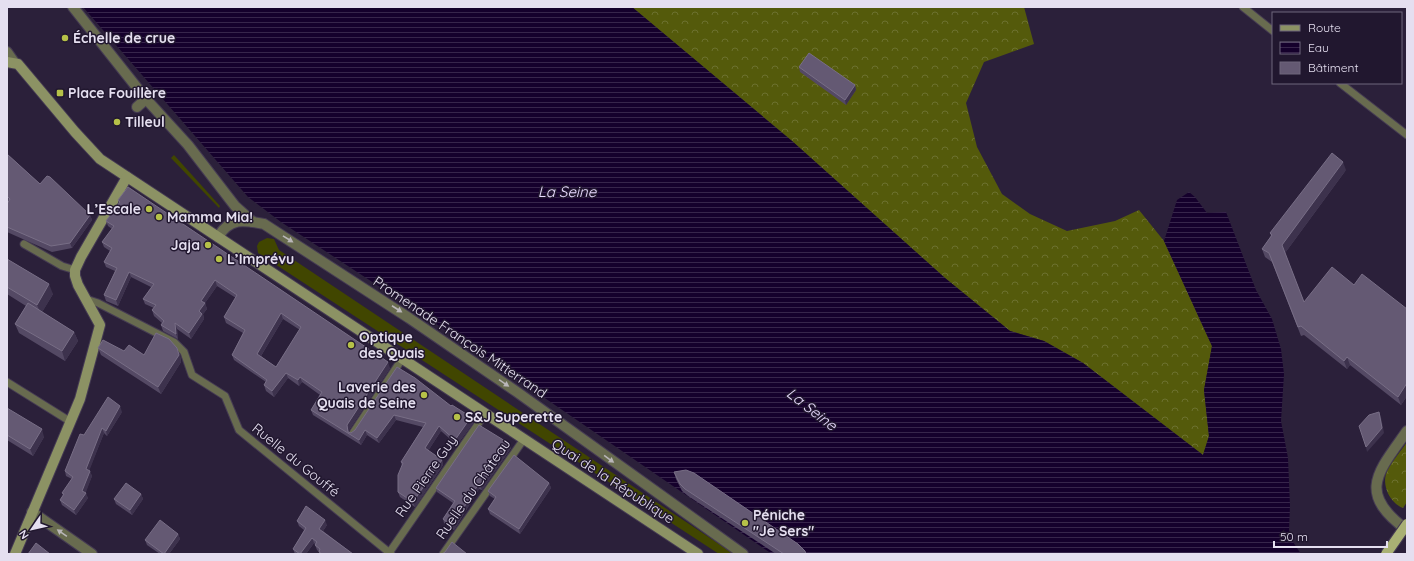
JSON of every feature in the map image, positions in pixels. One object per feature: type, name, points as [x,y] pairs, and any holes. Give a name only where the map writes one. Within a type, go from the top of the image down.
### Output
[{"type":"main road","name":"Quai de la République","points":[[10,62],[18,64],[75,132],[100,159],[166,200],[218,237],[698,554]]},
{"type":"main road","points":[[15,554],[80,399],[100,325],[78,285],[76,270],[81,257],[127,177]]},
{"type":"main road","points":[[1386,554],[1407,524]]},
{"type":"street","name":"Promenade François Mitterrand","points":[[73,7],[146,98],[188,145],[235,206],[253,222]]},
{"type":"street","points":[[7,52],[10,62]]},
{"type":"street","points":[[137,107],[146,98]]},
{"type":"street","name":"Promenade François Mitterrand","points":[[218,237],[224,227],[239,221],[264,224],[419,324],[517,392],[622,468],[643,481],[743,554]]},
{"type":"street","points":[[1407,431],[1384,462],[1380,472],[1377,493],[1384,510],[1390,518],[1407,530]]},
{"type":"street","points":[[32,512],[92,554]]},
{"type":"lane","points":[[1243,7],[1272,30]]},
{"type":"lane","points":[[1341,84],[1407,135]]},
{"type":"lane","points":[[24,244],[62,266],[76,270]]},
{"type":"lane","name":"Ruelle du Gouffé","points":[[86,299],[98,303],[174,342],[184,352],[192,375],[225,396],[238,430],[390,553]]},
{"type":"lane","points":[[353,433],[402,359]]},
{"type":"lane","points":[[7,382],[71,422]]},
{"type":"lane","name":"Rue Pierre Guy","points":[[390,553],[486,414]]},
{"type":"lane","name":"Ruelle du Château","points":[[443,554],[524,439]]},
{"type":"shaded area","points":[[174,155],[220,206],[219,208],[171,158]]},
{"type":"shaded area","points":[[267,238],[274,239],[279,250],[734,554],[719,554],[258,253],[257,246],[259,242]]},
{"type":"green space","points":[[632,7],[1024,7],[1034,44],[984,62],[966,103],[977,147],[1002,194],[1030,214],[1067,231],[1115,221],[1139,210],[1164,241],[1212,346],[1204,390],[1209,436],[1203,455],[1083,363],[1044,341],[1010,331],[945,278],[792,141]]},
{"type":"green space","points":[[1407,442],[1407,502],[1403,508],[1394,502],[1388,493],[1385,476],[1391,464]]},
{"type":"water","name":"La Seine","points":[[83,7],[632,7],[792,141],[945,278],[1010,331],[1044,341],[1083,363],[1203,455],[1209,436],[1204,390],[1212,346],[1164,241],[1177,200],[1189,192],[1195,197],[1207,213],[1226,212],[1256,290],[1272,319],[1281,349],[1284,374],[1281,421],[1288,458],[1290,506],[1289,530],[1293,542],[1301,554],[772,554],[453,335],[281,222],[248,197]]},
{"type":"building","points":[[809,53],[855,85],[845,100],[799,67]]},
{"type":"building","points":[[1332,153],[1343,162],[1282,245],[1304,302],[1332,267],[1354,285],[1362,274],[1407,309],[1407,383],[1398,397],[1347,357],[1344,361],[1301,326],[1298,327],[1269,253],[1262,249],[1272,235],[1270,233]]},
{"type":"building","points":[[7,154],[40,184],[47,176],[50,177],[90,215],[70,243],[51,246],[7,227],[7,204],[10,199],[7,196]]},
{"type":"building","points":[[128,187],[388,362],[347,425],[348,432],[351,433],[355,430],[397,367],[415,378],[451,406],[452,405],[471,417],[455,440],[439,426],[425,448],[442,460],[413,502],[398,492],[398,475],[403,463],[401,462],[426,423],[394,415],[377,438],[365,430],[359,440],[311,410],[322,392],[300,377],[298,380],[286,373],[272,391],[264,385],[267,380],[232,355],[245,330],[224,317],[237,295],[215,280],[201,301],[205,303],[199,311],[202,314],[189,333],[175,323],[176,334],[161,325],[164,321],[152,310],[156,305],[143,299],[154,284],[129,272],[116,300],[104,295],[117,268],[104,262],[112,248],[102,242],[114,226],[106,221],[120,202],[118,200]],"holes":[[[281,313],[301,327],[276,367],[257,354]]]},
{"type":"building","points":[[7,259],[49,284],[37,305],[7,287]]},
{"type":"building","points":[[28,303],[74,332],[62,351],[15,324]]},
{"type":"building","points":[[156,333],[169,339],[177,348],[179,355],[158,387],[98,348],[103,340],[124,351],[129,345],[144,355]]},
{"type":"building","points":[[108,397],[120,406],[106,431],[102,428],[86,469],[90,471],[82,491],[86,493],[74,510],[60,500],[64,494],[62,493],[73,477],[65,471],[80,434],[84,435]]},
{"type":"building","points":[[7,408],[42,429],[30,449],[7,435]]},
{"type":"building","points":[[1379,412],[1382,428],[1366,447],[1359,426],[1369,415]]},
{"type":"building","points":[[479,425],[510,444],[480,486],[478,485],[452,526],[443,519],[455,501],[436,488]]},
{"type":"building","points":[[514,455],[549,483],[519,529],[488,509],[496,497],[488,491]]},
{"type":"building","name":"Péniche \"Je Sers\"","points":[[686,470],[694,473],[798,544],[806,554],[784,554],[685,489],[680,484],[674,472]]},
{"type":"building","points":[[126,483],[141,494],[130,510],[114,499]]},
{"type":"building","points":[[306,506],[325,520],[319,529],[353,554],[322,554],[319,552],[320,549],[315,545],[317,542],[312,538],[300,554],[293,549],[306,528],[297,521]]},
{"type":"building","points":[[160,520],[178,534],[164,554],[145,540]]},
{"type":"building","points":[[452,542],[467,554],[442,554]]},
{"type":"building","points":[[36,543],[50,554],[28,554]]},
{"type":"place","name":"Échelle de crue","points":[[65,38]]},
{"type":"place","name":"Place Fouillère","points":[[60,93]]},
{"type":"place","name":"Tilleul","points":[[117,122]]},
{"type":"place","name":"L’Escale","points":[[149,209]]},
{"type":"place","name":"Mamma Mia!","points":[[159,217]]},
{"type":"place","name":"Jaja","points":[[208,245]]},
{"type":"place","name":"L’Imprévu","points":[[219,259]]},
{"type":"place","name":"Optique des Quais","points":[[351,345]]},
{"type":"place","name":"Laverie des Quais de Seine","points":[[424,395]]},
{"type":"place","name":"S&J Superette","points":[[457,417]]},
{"type":"place","name":"Péniche \"Je Sers\"","points":[[745,523]]}]
